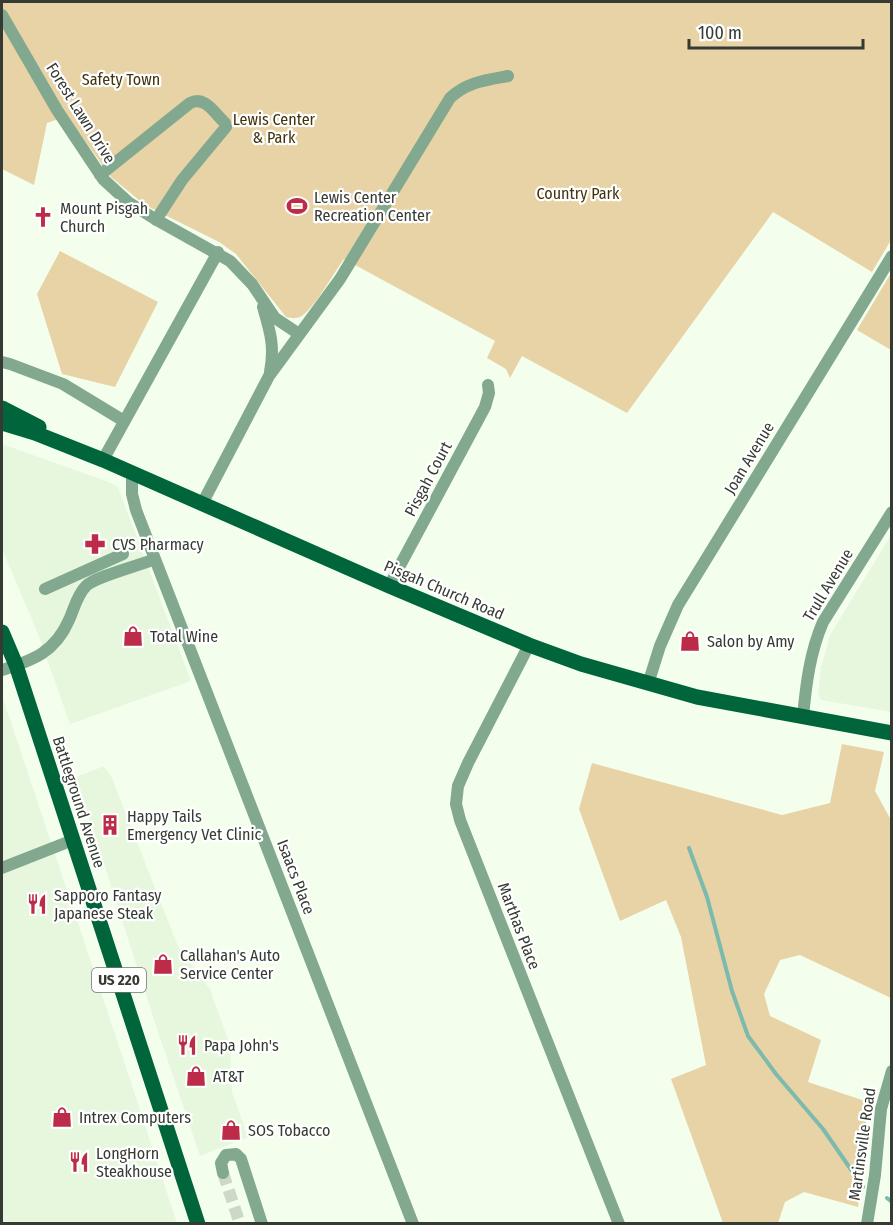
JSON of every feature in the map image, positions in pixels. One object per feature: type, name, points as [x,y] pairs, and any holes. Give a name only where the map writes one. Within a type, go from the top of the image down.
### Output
[{"type":"main road","points":[[2,408],[97,457]]},
{"type":"main road","name":"Pisgah Church Road","points":[[2,423],[97,457],[529,645],[648,684],[697,697],[891,733]]},
{"type":"main road","name":"Battleground Avenue","points":[[2,632],[9,668],[72,840],[198,1224]]},
{"type":"street","name":"Forest Lawn Drive","points":[[2,15],[57,110],[100,175],[128,202],[156,220],[218,252],[242,272],[275,318],[299,334],[269,376],[202,504]]},
{"type":"street","points":[[299,334],[340,279],[450,98],[460,89],[472,83],[508,76]]},
{"type":"street","points":[[100,175],[190,103],[198,100],[204,102],[225,123],[226,127],[182,180],[156,220]]},
{"type":"street","points":[[97,457],[124,421],[218,252]]},
{"type":"street","name":"Joan Avenue","points":[[648,684],[660,646],[678,605],[891,256]]},
{"type":"street","name":"Forest Lawn Drive","points":[[261,300],[273,342],[269,376]]},
{"type":"street","points":[[2,362],[63,384],[124,421]]},
{"type":"street","name":"Pisgah Court","points":[[389,586],[485,406],[489,393],[488,385]]},
{"type":"street","name":"Isaacs Place","points":[[132,472],[133,501],[413,1224]]},
{"type":"street","name":"Trull Avenue","points":[[803,717],[811,655],[818,634],[891,512]]},
{"type":"street","points":[[45,589],[123,554]]},
{"type":"street","points":[[9,668],[41,655],[56,642],[65,629],[80,594],[91,582],[155,559]]},
{"type":"street","name":"Marthas Place","points":[[529,645],[468,763],[458,786],[456,804],[460,820],[619,1224]]},
{"type":"street","points":[[2,868],[72,840]]},
{"type":"street","name":"Martinsville Road","points":[[867,1224],[881,1109],[891,1071]]},
{"type":"street","points":[[223,1173],[220,1164],[226,1155],[236,1154],[241,1159],[262,1224]]},
{"type":"shaded area","points":[[2,444],[118,487],[191,681],[70,724],[38,634],[2,549]]},
{"type":"shaded area","points":[[891,535],[891,712],[821,700],[818,695],[821,667],[830,635]]},
{"type":"shaded area","points":[[2,695],[119,1046],[177,1223],[2,1223]]},
{"type":"shaded area","points":[[104,766],[111,776],[178,946],[210,989],[230,1045],[232,1092],[248,1137],[200,1156],[76,777]]},
{"type":"green space","points":[[2,2],[891,2],[891,240],[872,272],[773,212],[627,413],[522,356],[510,378],[506,369],[487,358],[495,341],[344,259],[305,313],[296,318],[286,317],[236,254],[219,242],[145,205],[111,177],[67,116],[47,123],[34,185],[2,169]]},
{"type":"green space","points":[[60,251],[158,302],[115,387],[62,374],[37,294]]},
{"type":"green space","points":[[891,273],[892,350],[857,330]]},
{"type":"green space","points":[[842,744],[884,752],[875,791],[891,820],[891,998],[800,955],[780,960],[764,994],[770,1016],[821,1040],[808,1082],[868,1102],[858,1207],[804,1192],[785,1202],[778,1223],[723,1223],[671,1079],[706,1065],[681,937],[666,900],[620,921],[579,809],[592,763],[782,815],[830,803]]},
{"type":"waterway","points":[[689,848],[707,897],[732,991],[748,1036],[776,1074],[823,1129],[863,1187]]},
{"type":"waterway","points":[[887,1198],[892,1202]]},
{"type":"tunnel","points":[[223,1173],[240,1224]]},
{"type":"place","name":"Lewis Center Recreation Center","points":[[297,206]]},
{"type":"place","name":"Mount Pisgah Church","points":[[43,217]]},
{"type":"place","name":"CVS Pharmacy","points":[[95,544]]},
{"type":"place","name":"Total Wine","points":[[133,636]]},
{"type":"place","name":"Salon by Amy","points":[[690,641]]},
{"type":"place","name":"Happy Tails Emergency Vet Clinic","points":[[110,825]]},
{"type":"place","name":"Sapporo Fantasy Japanese Steak","points":[[37,904]]},
{"type":"place","name":"Callahan's Auto Service Center","points":[[163,964]]},
{"type":"place","name":"Papa John's","points":[[187,1045]]},
{"type":"place","name":"AT&T","points":[[196,1076]]},
{"type":"place","name":"Intrex Computers","points":[[62,1117]]},
{"type":"place","name":"SOS Tobacco","points":[[231,1130]]},
{"type":"place","name":"LongHorn Steakhouse","points":[[79,1162]]},
{"type":"park label","name":"Safety Town","points":[[121,79]]},
{"type":"park label","name":"Lewis Center & Park","points":[[274,128]]},
{"type":"park label","name":"Country Park","points":[[578,193]]}]
